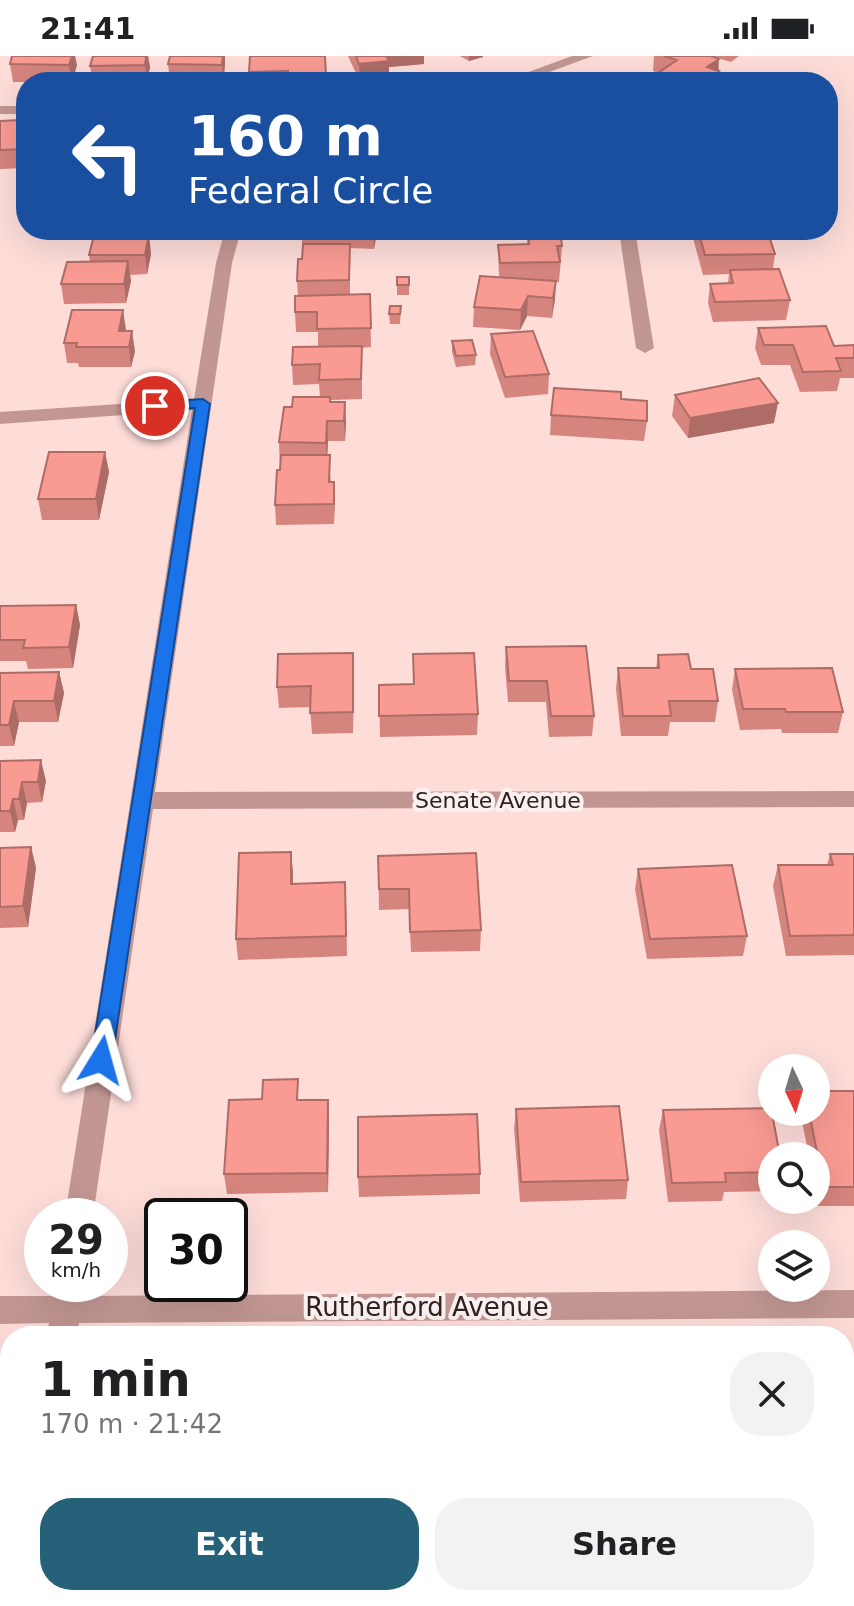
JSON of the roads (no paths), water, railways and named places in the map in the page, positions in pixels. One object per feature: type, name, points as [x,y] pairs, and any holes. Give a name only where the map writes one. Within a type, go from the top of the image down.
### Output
[{"type":"street","points":[[551,72],[586,56]]},
{"type":"street","points":[[82,1198],[224,263],[230,240]]},
{"type":"street","points":[[629,240],[645,348]]},
{"type":"street","points":[[0,418],[203,404]]},
{"type":"street","name":"Senate Avenue","points":[[142,801],[854,799]]},
{"type":"street","name":"Rutherford Avenue","points":[[0,1310],[854,1304]]}]
